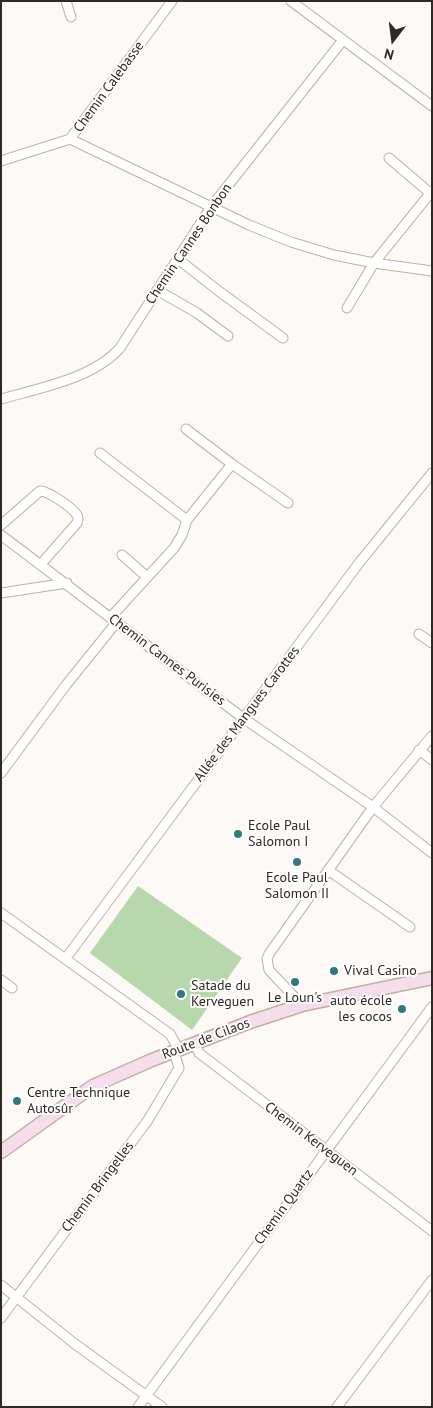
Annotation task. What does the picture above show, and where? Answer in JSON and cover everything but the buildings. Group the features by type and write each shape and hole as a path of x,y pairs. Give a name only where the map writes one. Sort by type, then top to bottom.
{"main road":[{"name":"Route de Cilaos","path":"1,1152 93,1086 176,1051 302,1005 432,978"}],"street":[{"path":"66,1 71,17"},
{"name":"Chemin Calebasse","path":"1,161 70,138 172,1"},
{"path":"291,1 432,106"},
{"name":"Chemin Cannes Bonbon","path":"1,399 63,381 99,366 120,348 211,207 343,40"},
{"path":"70,138 249,225 291,242 334,255 432,272"},
{"path":"347,308 374,263 431,192 389,158"},
{"path":"178,259 283,338"},
{"path":"158,290 197,313 228,336"},
{"path":"186,429 288,503"},
{"path":"100,453 188,520"},
{"path":"1,773 113,621 147,577 174,548 188,520 232,464"},
{"name":"Allée des Mangues Carottes","path":"66,958 242,718 290,657 359,563 431,477"},
{"path":"1,524 40,491 50,493 76,513 78,520 75,526 41,564"},
{"name":"Chemin Cannes Purisies","path":"1,534 242,718 372,807 432,853"},
{"path":"122,555 147,577"},
{"path":"1,593 67,583"},
{"path":"419,634 432,643"},
{"path":"302,1005 269,970 267,959 271,949 372,807 432,736"},
{"path":"419,750 432,760"},
{"path":"328,870 410,927"},
{"path":"1,913 170,1034 176,1051"},
{"path":"1,980 12,988"},
{"name":"Chemin Quartz","path":"138,1407 432,1007"},
{"name":"Chemin Kerveguen","path":"195,1044 199,1053 432,1230"},
{"name":"Chemin Bringelles","path":"1,1318 148,1120 179,1068 176,1051"},
{"path":"337,1407 432,1280"},
{"path":"1,1285 75,1344 162,1407"}],"green space":[{"name":"Satade du Kerveguen","path":"138,886 242,958 192,1030 90,953"}],"place":[{"name":"Ecole Paul Salomon I","path":"238,834"},
{"name":"Ecole Paul Salomon II","path":"297,862"},
{"name":"Vival Casino","path":"334,971"},
{"name":"Le Loun's","path":"295,982"},
{"name":"Satade du Kerveguen","path":"181,994"},
{"name":"auto école les cocos","path":"402,1009"},
{"name":"Centre Technique Autosûr","path":"17,1101"}]}
